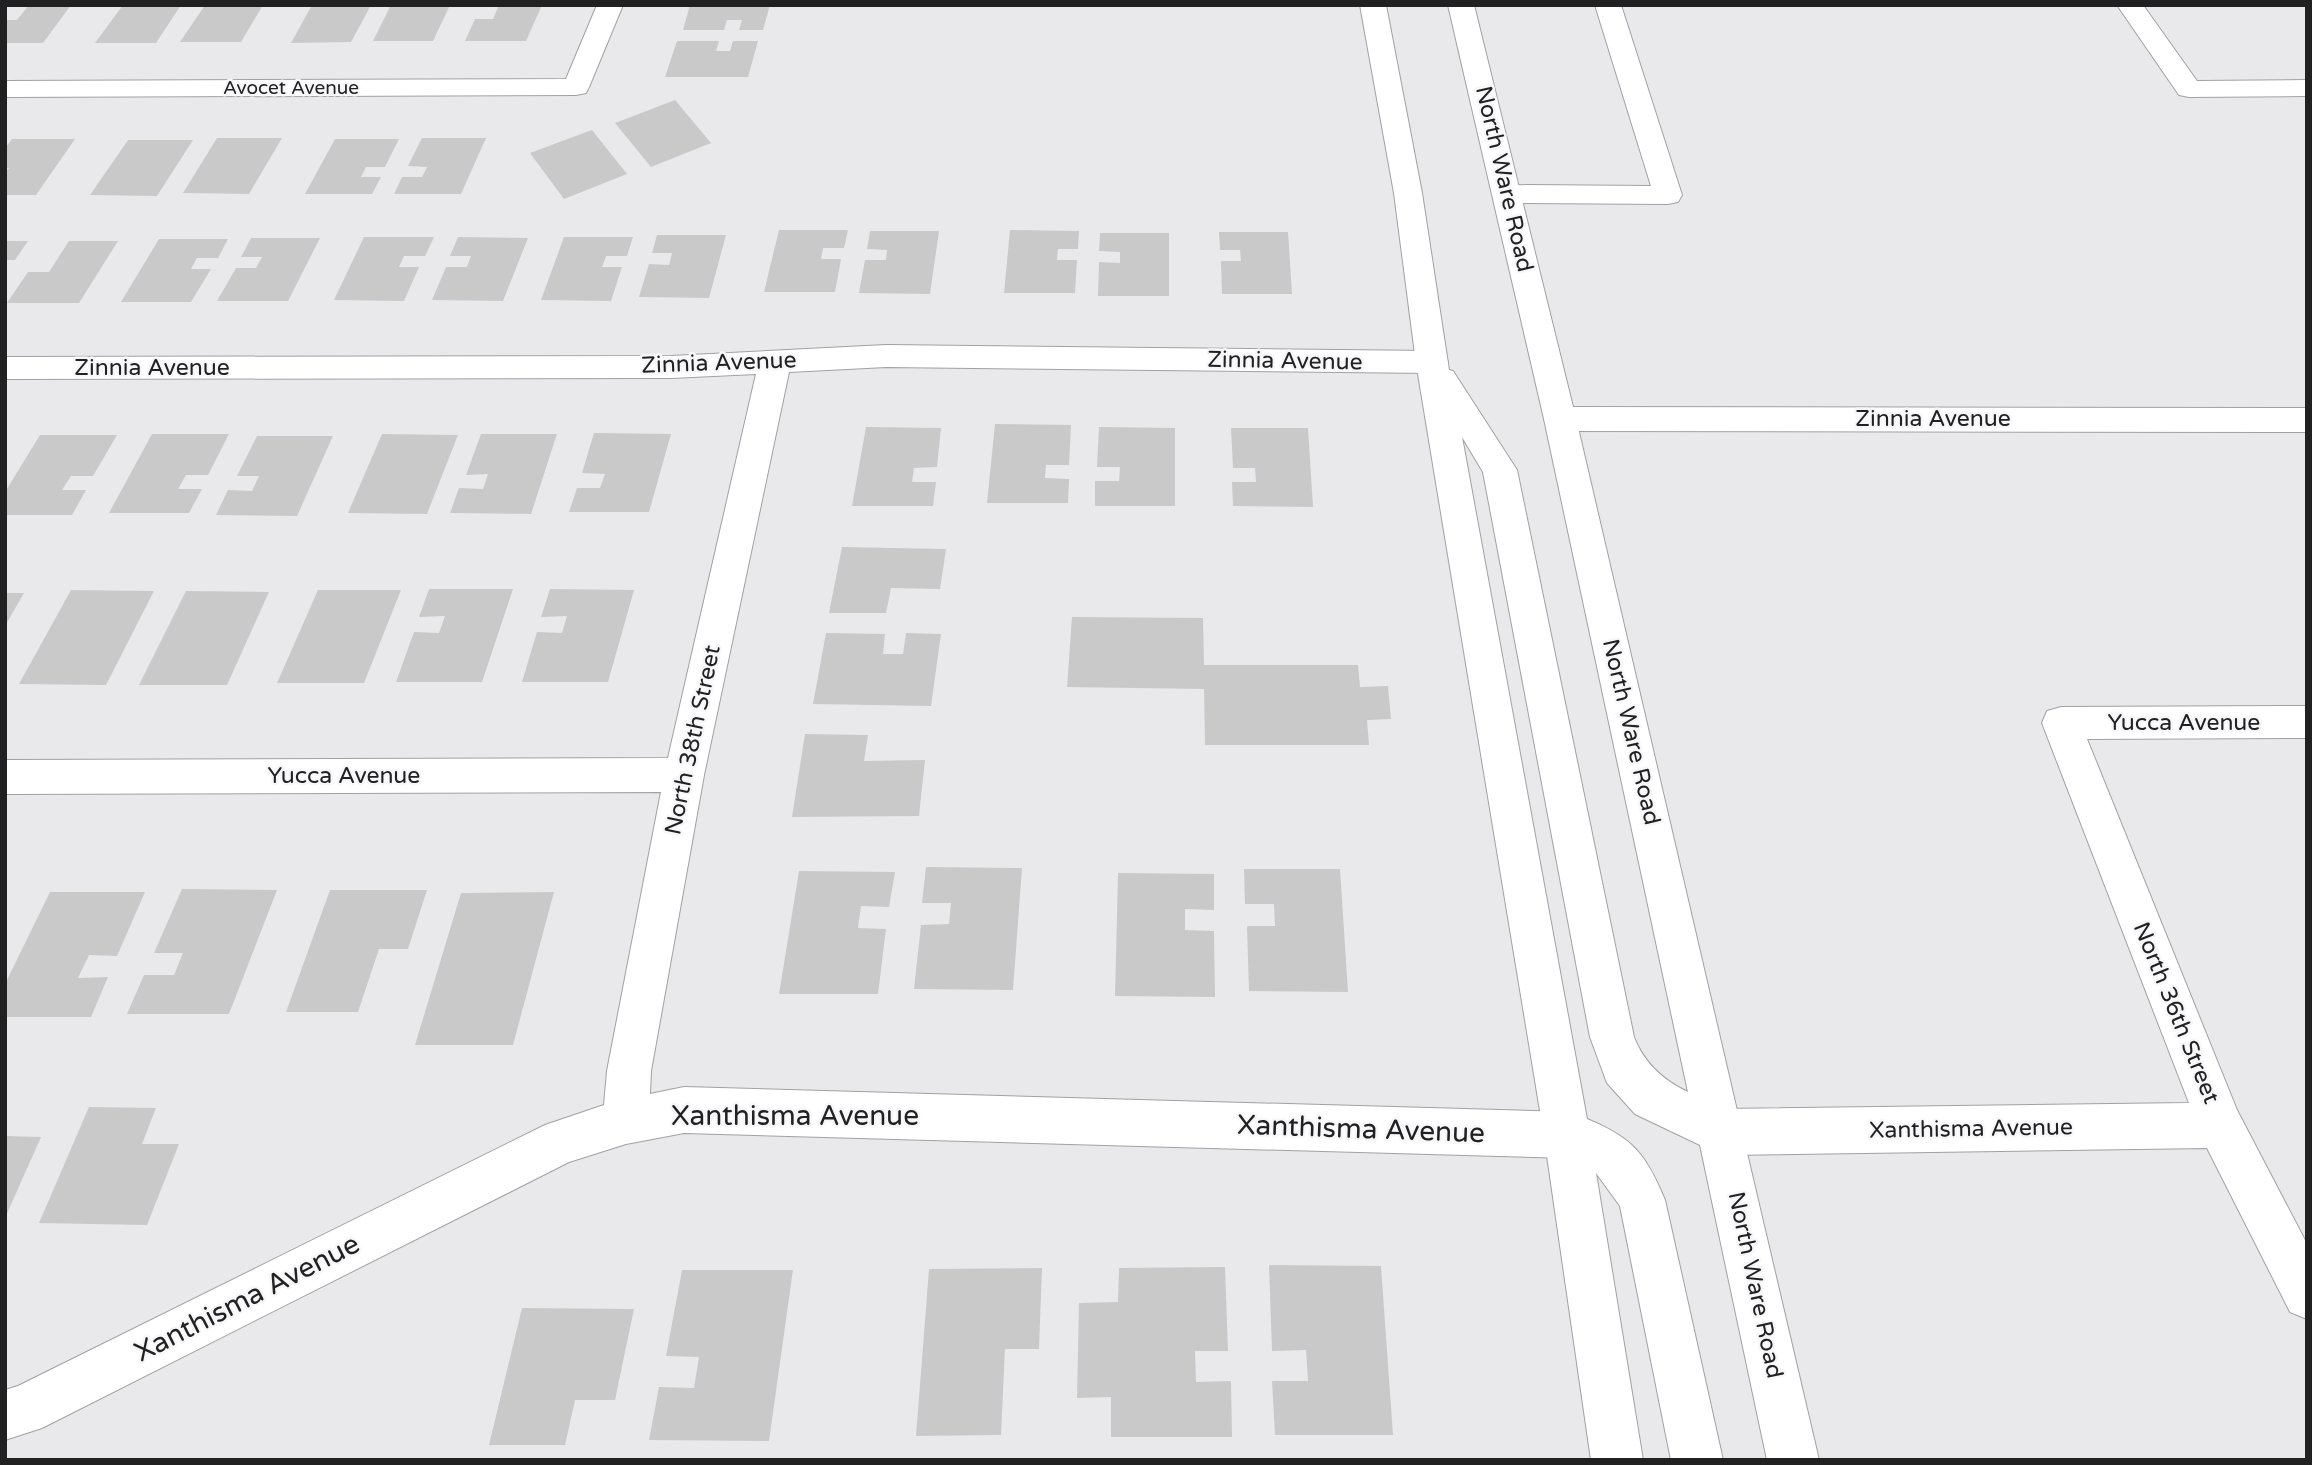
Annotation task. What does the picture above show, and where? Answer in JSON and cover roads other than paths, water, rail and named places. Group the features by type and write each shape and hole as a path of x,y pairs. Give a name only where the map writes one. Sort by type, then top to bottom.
{"street":[{"name":"Avocet Avenue","path":"5,89 576,88 610,5"},
{"path":"1373,5 1408,193 1432,362 1567,1135 1617,1460"},
{"name":"North Ware Road","path":"1461,5 1560,419 1722,1132 1793,1460"},
{"path":"1508,194 1668,195 1608,5"},
{"path":"2130,5 2189,89 2307,88"},
{"name":"Zinnia Avenue","path":"5,368 671,367 900,356 1432,362"},
{"name":"North 38th Street","path":"626,1121 629,1071 684,775 775,362"},
{"path":"1432,362 1500,470 1606,1013 1615,1047 1623,1067 1651,1098 1722,1132"},
{"name":"Zinnia Avenue","path":"1560,419 2307,420"},
{"name":"Yucca Avenue","path":"2061,723 2307,722"},
{"name":"North 36th Street","path":"2061,723 2220,1125 2307,1295"},
{"name":"Yucca Avenue","path":"5,777 684,775"},
{"name":"Xanthisma Avenue","path":"5,1415 37,1403 561,1141 626,1121 684,1110 1567,1135 1602,1146 1625,1169 1642,1200 1697,1460"},
{"name":"Xanthisma Avenue","path":"1722,1132 2220,1125"}]}
